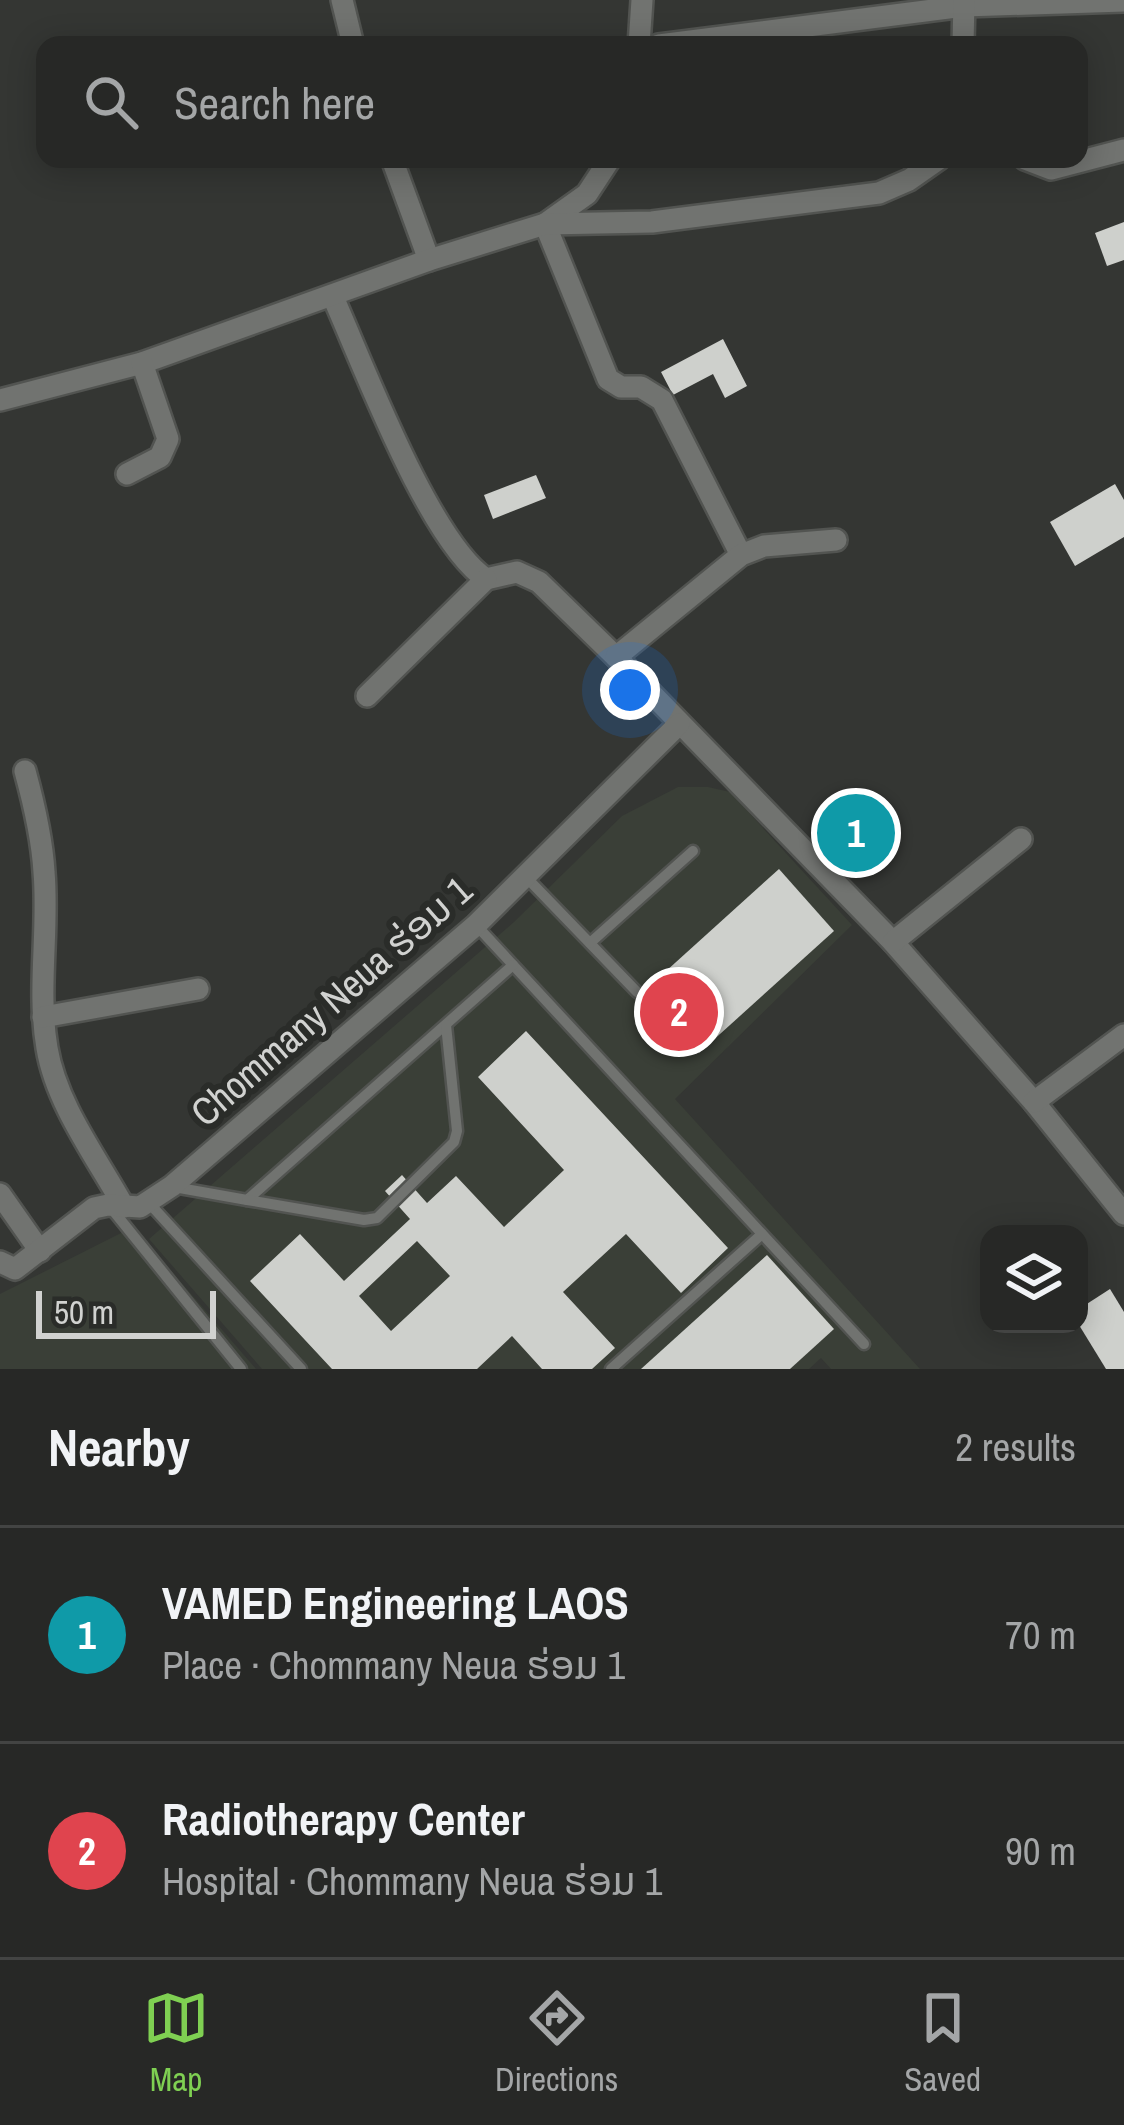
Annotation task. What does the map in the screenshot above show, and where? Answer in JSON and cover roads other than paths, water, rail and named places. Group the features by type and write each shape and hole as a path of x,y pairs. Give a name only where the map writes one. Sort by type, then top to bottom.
{"street":[{"path":"342,0 351,36"},
{"path":"640,36 642,0"},
{"path":"724,36 964,3 1122,1"},
{"path":"963,36 964,3"},
{"path":"1088,159 1124,150"},
{"path":"395,168 429,260"},
{"path":"545,224 587,194 604,168"},
{"path":"2,396 142,363 429,260 545,224 652,222 879,193 926,168"},
{"path":"545,224 608,380 621,387 641,387 669,410 741,555"},
{"path":"333,298 424,499 474,570 486,579"},
{"path":"127,474 160,457 167,439 142,363"},
{"path":"616,658 741,555 764,546 836,540"},
{"path":"367,695 486,579 517,572 539,582 766,808 892,942 1034,1102 1124,1214"},
{"name":"Chommany Neua ຮ່ອມ 1","path":"0,1262 15,1269 94,1208 149,1203 172,1186 476,925 679,724"},
{"path":"25,771 45,874 47,1053 59,1089 116,1206"},
{"path":"892,942 1021,839"},
{"path":"43,1017 198,989"},
{"path":"1034,1102 1124,1035"},
{"path":"0,1194 40,1251"}],"lane":[{"path":"590,943 693,850"},
{"path":"526,877 638,992"},
{"path":"476,925 864,1344"},
{"path":"247,1200 513,965"},
{"path":"172,1186 364,1220 377,1218 454,1142 457,1131 446,1025"},
{"path":"149,1203 301,1369"},
{"path":"116,1206 241,1369"},
{"path":"611,1369 762,1234"}],"place":[{"name":"VAMED Engineering LAOS","path":"856,833"},
{"name":"Radiotherapy Center","path":"679,1012"}]}
